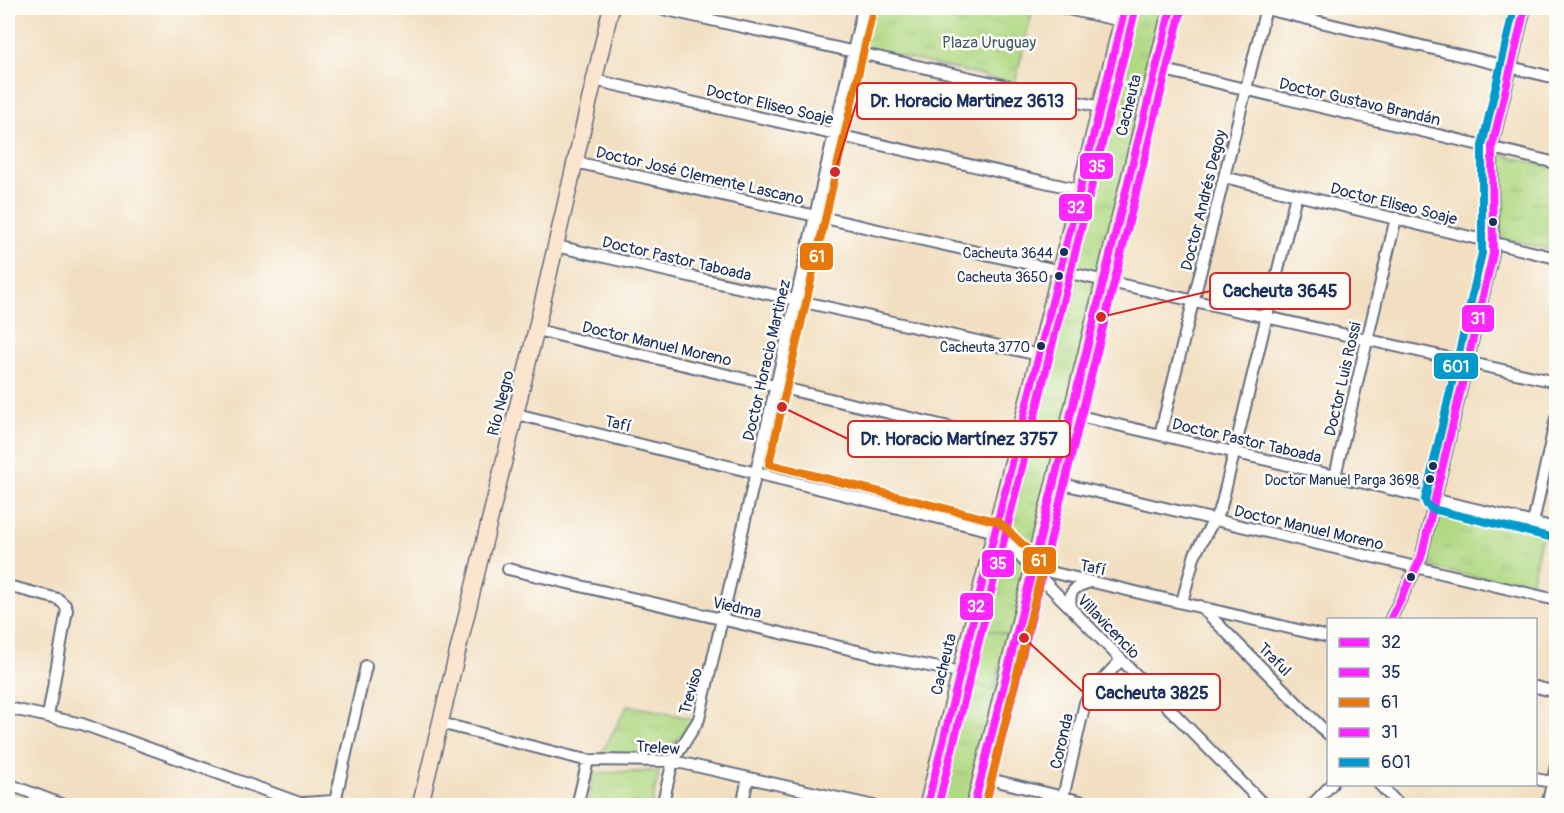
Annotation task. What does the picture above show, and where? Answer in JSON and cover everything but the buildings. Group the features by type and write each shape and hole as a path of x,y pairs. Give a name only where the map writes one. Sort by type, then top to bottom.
{"street":[{"name":"Río Negro","path":"420,806 516,414 611,8"},
{"path":"658,8 1100,106"},
{"name":"Doctor Horacio Martinez","path":"717,650 863,8"},
{"path":"1063,8 1123,14"},
{"name":"Cacheuta","path":"974,806 1171,8"},
{"path":"1266,8 1557,78"},
{"name":"Doctor Andrés Degoy","path":"1160,435 1266,8"},
{"path":"1391,618 1421,558 1494,243 1492,147 1525,8"},
{"name":"Cacheuta","path":"927,806 1123,14"},
{"name":"Doctor Gustavo Brandán","path":"1156,68 1557,163"},
{"name":"Doctor Eliseo Soaje","path":"594,80 1080,190"},
{"name":"Doctor José Clemente Lascano","path":"575,162 1557,382"},
{"name":"Doctor Eliseo Soaje","path":"1224,177 1557,258"},
{"path":"1182,602 1195,555 1221,507 1296,195"},
{"name":"Doctor Luis Rossi","path":"1335,476 1395,218"},
{"name":"Doctor Pastor Taboada","path":"556,246 1039,355"},
{"name":"Doctor Manuel Moreno","path":"536,330 1017,443"},
{"name":"Tafí","path":"516,414 996,532"},
{"name":"Doctor Pastor Taboada","path":"1071,414 1557,528"},
{"path":"1533,523 1557,418"},
{"name":"Doctor Manuel Moreno","path":"1054,482 1557,600"},
{"path":"996,532 1032,568"},
{"name":"Tafí","path":"1032,568 1327,637"},
{"name":"Villavicencio","path":"1032,568 1265,806"},
{"name":"Viedma","path":"508,569 883,657 959,672"},
{"path":"1072,610 1070,594 1074,588 1092,582"},
{"path":"8,586 58,599 63,602 67,610 48,716"},
{"name":"Traful","path":"1200,606 1327,732"},
{"name":"Treviso","path":"662,806 673,761 699,719 717,650"},
{"name":"Coronda","path":"1062,801 1088,697 1121,660"},
{"path":"334,803 366,666"},
{"path":"1537,687 1557,692"},
{"path":"8,708 82,724 306,804 334,803 353,806"},
{"name":"Trelew","path":"440,723 588,760 673,761 748,778 825,801 874,806"},
{"path":"578,806 588,760"},
{"path":"1547,806 1555,783 1557,766"},
{"path":"981,777 1062,801 1100,806"},
{"path":"742,806 748,778"},
{"path":"1537,779 1555,783"},
{"path":"8,784 66,806"},
{"path":"1311,806 1330,786"},
{"path":"1381,786 1400,806"}],"green space":[{"name":"Plaza Uruguay","path":"868,8 1033,8 1015,83 859,47"},
{"path":"1125,8 1171,8 974,805 927,806"},
{"path":"1500,154 1556,168 1556,251 1500,238"},
{"path":"1437,503 1543,529 1530,589 1423,566"},
{"path":"981,628 1008,635 994,689 967,682"},
{"path":"628,705 694,719 666,753 601,754"},
{"path":"659,771 652,805 587,805 594,773"}],"transit line":[{"name":"32","path":"927,806 1125,8"},
{"name":"32","path":"974,806 1171,8"},
{"name":"601","path":"1514,8 1482,146 1482,253 1425,500 1432,509 1554,538"},
{"name":"31","path":"1391,618 1421,558 1493,254 1492,147 1525,8"},
{"name":"61","path":"873,10 769,464 999,522 1041,562 1042,570 985,806"},
{"name":"35","path":"938,806 1135,11"},
{"name":"35","path":"985,806 1181,11"}],"place":[{"name":"Dr. Horacio Martinez 3613","path":"835,172"},
{"name":"Cacheuta 3644","path":"1064,252"},
{"name":"Cacheuta 3650","path":"1059,276"},
{"name":"Cacheuta 3645","path":"1101,317"},
{"name":"Cacheuta 3770","path":"1041,346"},
{"name":"Dr. Horacio Martínez 3757","path":"782,407"},
{"name":"Doctor Manuel Parga 3698","path":"1430,479"},
{"name":"Cacheuta 3825","path":"1024,638"}]}
